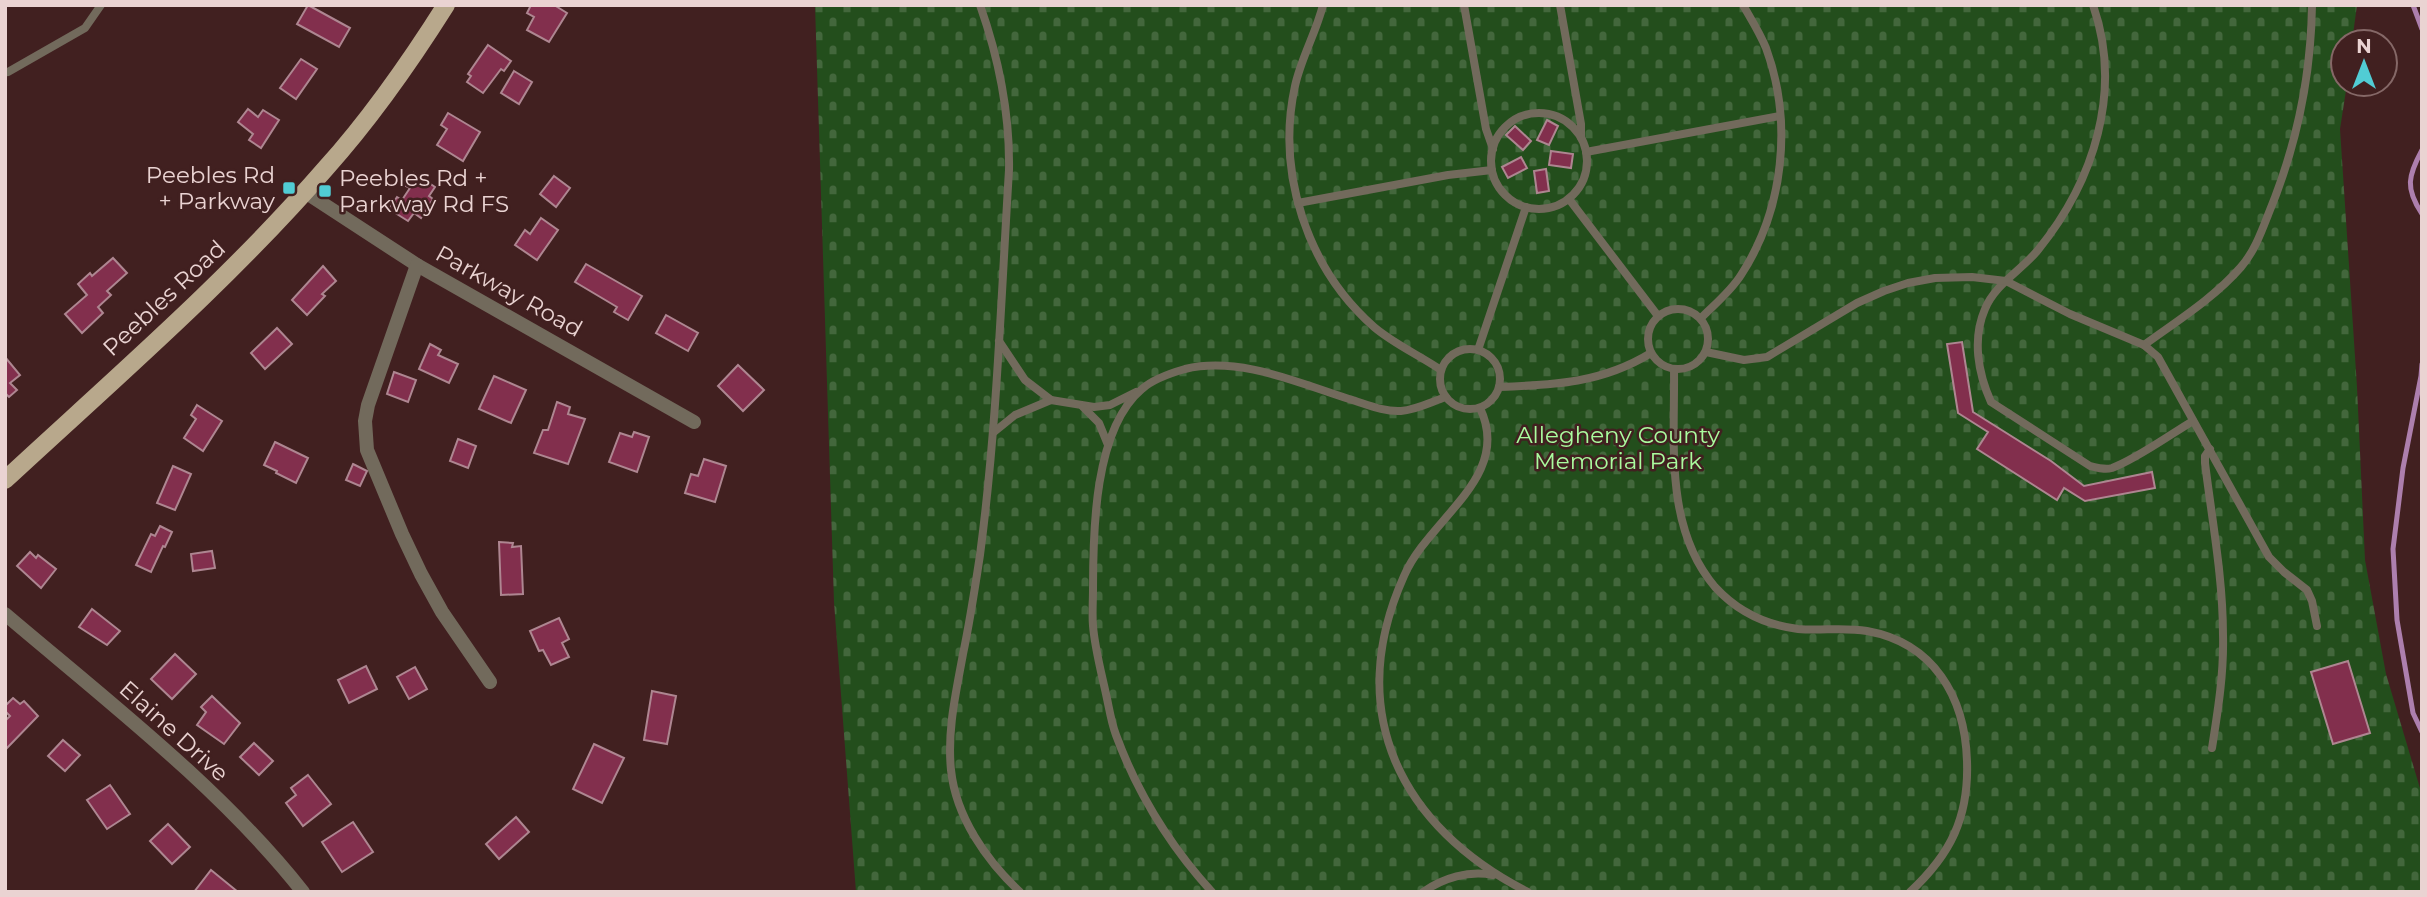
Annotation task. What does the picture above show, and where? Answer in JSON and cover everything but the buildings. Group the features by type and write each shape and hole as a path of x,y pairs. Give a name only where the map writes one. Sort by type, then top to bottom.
{"main road":[{"name":"Peebles Road","path":"5,480 253,248 305,192 363,122 424,40 446,5"}],"street":[{"name":"Parkway Road","path":"305,192 417,265 694,422"},
{"path":"417,265 368,405 365,421 367,450 401,534 421,574 442,612 490,682"},
{"name":"Elaine Drive","path":"5,614 181,765 246,827 303,892"}],"lane":[{"path":"8,72 85,28 101,5"},
{"path":"980,5 1000,74 1009,136 994,432 980,555 951,722 951,772 958,802 971,829 986,855 1020,892"},
{"path":"1323,5 1302,62 1291,110 1291,171 1305,228 1318,256 1357,311 1398,344 1441,370"},
{"path":"1464,5 1486,129 1493,149 1492,170 1497,183 1505,195 1526,207 1551,208 1569,199 1580,187 1586,174 1586,152 1581,137 1560,5"},
{"path":"1701,318 1730,290 1757,247 1770,216 1780,166 1782,144 1775,79 1766,47 1743,5"},
{"path":"2093,5 2104,47 2107,74 2104,109 2096,140 2076,190 2049,237 1985,307 1977,341 1984,387 1991,402 2090,466 2102,469 2126,461 2193,421"},
{"path":"2144,345 2231,278 2253,249 2273,203 2300,118 2312,35 2312,5"},
{"path":"1493,149 1505,128 1519,118 1532,114 1546,114 1558,118 1570,125 1581,137"},
{"path":"1586,152 1780,116"},
{"path":"1298,202 1448,175 1492,170"},
{"path":"1569,199 1658,316"},
{"path":"1478,350 1526,207"},
{"path":"1706,352 1744,360 1767,357 1857,303 1908,283 1935,278 1972,277 2006,281 2070,314 2144,345 2158,357 2269,557 2308,590 2317,626"},
{"path":"1678,308 1690,310 1701,318 1708,330 1709,339 1706,352 1697,363 1687,368 1674,369 1661,363 1651,353 1648,337 1658,316 1678,308"},
{"path":"999,341 1025,380 1051,400 1081,406 1110,405 1164,376 1186,369 1227,366 1267,373 1387,410 1413,410 1446,397"},
{"path":"1478,350 1495,363 1500,375 1499,387 1490,402 1480,408 1462,408 1446,397 1441,387 1441,370 1447,360 1457,352 1478,350"},
{"path":"1499,387 1558,385 1581,380 1629,367 1651,353"},
{"path":"1674,369 1678,503 1689,546 1716,587 1734,605 1754,617 1776,624 1799,629 1867,631 1896,640 1936,668 1957,703 1964,726 1967,752 1966,798 1961,820 1952,841 1938,862 1910,892"},
{"path":"1142,389 1124,412 1108,445 1094,525 1092,623 1096,652 1115,732 1130,771 1174,844 1212,892"},
{"path":"994,432 1015,415 1051,400"},
{"path":"1081,406 1099,423 1108,445"},
{"path":"1480,408 1487,423 1487,453 1483,467 1464,496 1432,531 1404,575 1387,625 1380,657 1381,713 1397,769 1411,794 1448,836 1497,876 1528,892"},
{"path":"2210,449 2205,456 2205,463 2217,556 2223,634 2213,748"},
{"path":"1423,892 1447,879 1465,875 1497,876"}],"green space":[{"name":"Allegheny County Memorial Park","path":"815,5 2357,5 2354,28 2329,28 2329,98 2345,98 2340,129 2365,560 2386,674 2422,795 2422,892 856,892 834,602"}],"waterway":[{"path":"2413,5 2422,29"},
{"path":"2422,150 2410,182 2413,197 2422,214"},
{"path":"2422,364 2403,468 2393,549 2397,620 2413,713 2422,732"}],"place":[{"name":"Peebles Rd + Parkway","path":"289,188"},
{"name":"Peebles Rd + Parkway Rd FS","path":"325,191"}]}
